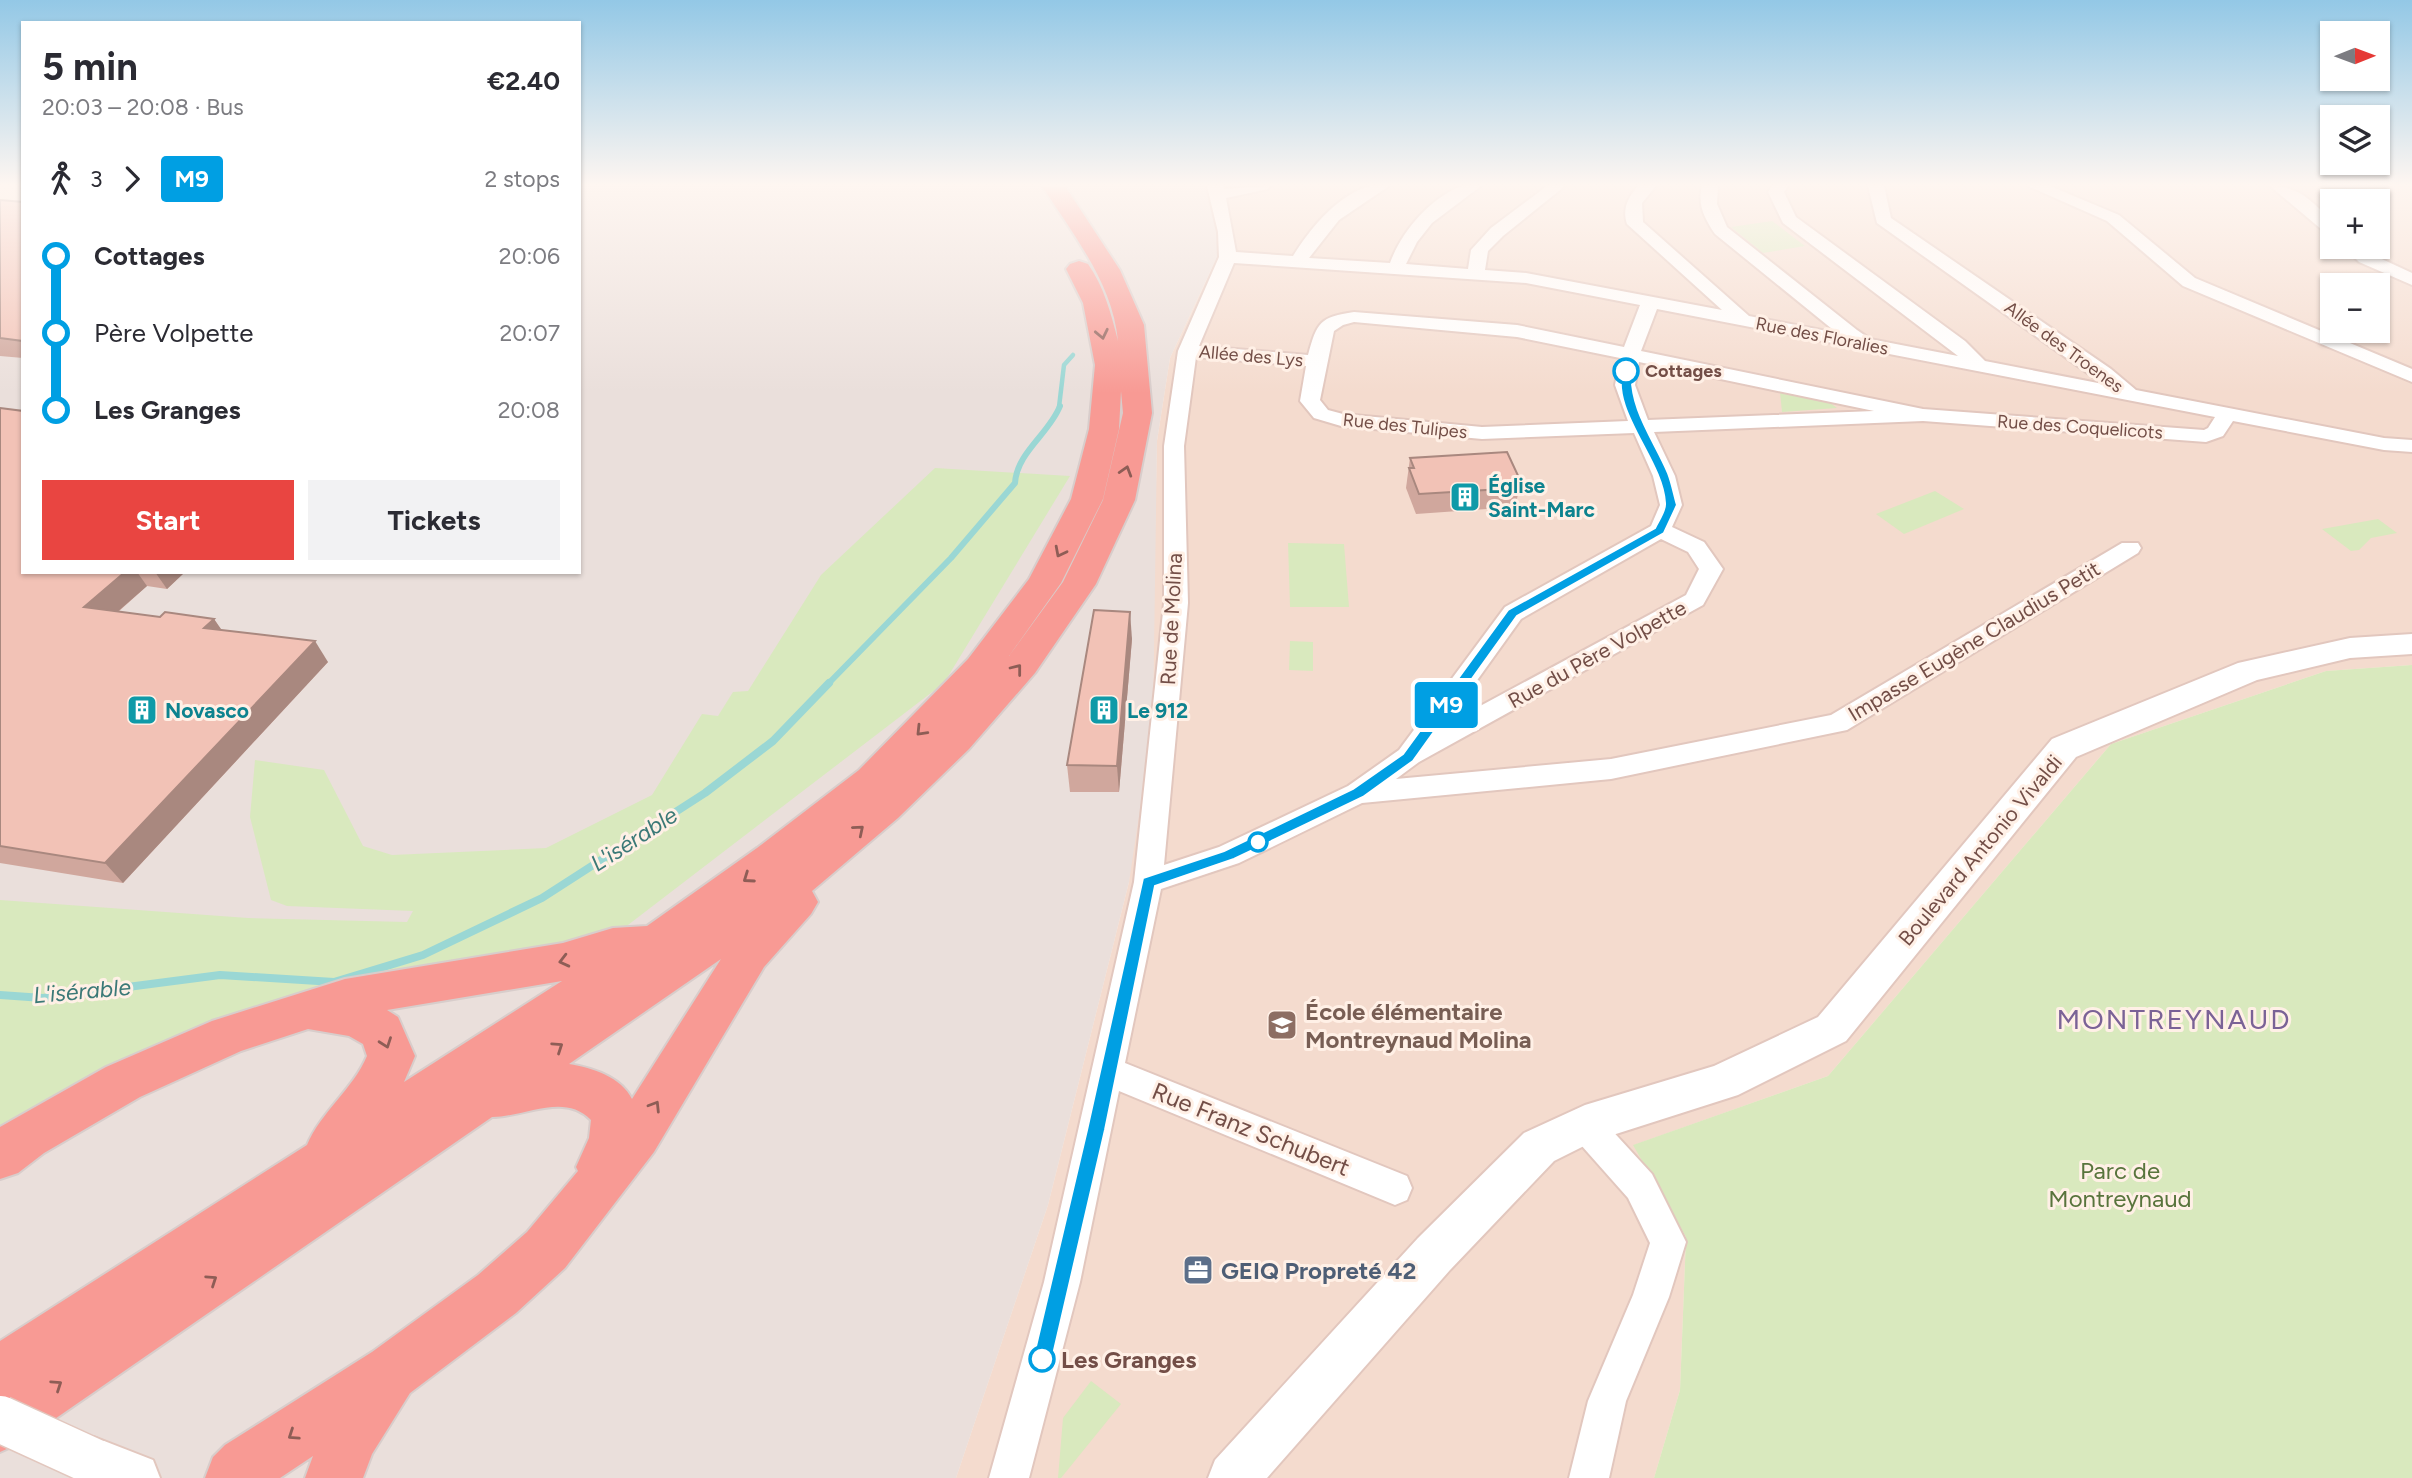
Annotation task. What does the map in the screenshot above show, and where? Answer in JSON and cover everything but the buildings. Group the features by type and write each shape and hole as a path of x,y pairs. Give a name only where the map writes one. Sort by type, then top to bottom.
{"highway":[{"path":"0,1374 654,944 772,860 873,780 981,668 1044,583 1087,499 1104,429 1109,365 1096,303 1071,255"},
{"path":"0,1421 672,971 806,873 902,793 973,721 1042,637 1088,564 1110,519 1130,459 1135,432 1137,393 1133,346 1126,312 1111,276 1097,255"},
{"path":"234,1478 246,1466 392,1373 497,1294 546,1250 637,1136 748,954 800,898 806,873"},
{"path":"0,1156 79,1106 146,1070 229,1035 306,1010 345,998 563,962 612,946 654,944"},
{"path":"306,1010 357,1017 382,1031 391,1056 379,1084 313,1170"},
{"path":"481,1098 566,1085 594,1093 607,1101 616,1118 612,1142 587,1201"},
{"path":"334,1478 349,1437 392,1373"}],"street":[{"path":"1298,262 1303,255"},
{"path":"1396,269 1403,255"},
{"path":"1476,274 1479,255"},
{"path":"1670,255 1744,321"},
{"path":"1752,255 1850,334 1874,346"},
{"path":"1836,255 1958,345 1979,366"},
{"name":"Allée des Troenes","path":"1934,255 2104,373 2116,386 2135,398"},
{"path":"2157,255 2189,282 2412,376"},
{"name":"Rue des Floralies","path":"1228,257 1526,278 2135,398 2384,444 2412,446"},
{"name":"Rue de Molina","path":"1009,1478 1062,1282 1148,882 1176,603 1174,446 1187,351 1228,257"},
{"path":"2367,259 2412,280"},
{"path":"1651,302 1630,356 1625,385 1664,476 1671,505 1660,530"},
{"name":"Rue des Tulipes","path":"1630,356 1517,331 1354,317 1338,320 1325,328 1315,361 1310,401 1321,414 1329,417 1482,433 1640,425"},
{"name":"Allée des Lys","path":"1187,351 1315,361"},
{"name":"Rue des Coquelicots","path":"1630,356 1923,415"},
{"name":"Rue des Coquelicots","path":"1640,425 1923,415 2206,436 2217,432 2226,415"},
{"path":"2384,444 2412,457"},
{"name":"Rue du Père Volpette","path":"1148,882 1229,855 1358,793 1408,758 1695,600 1711,569 1696,547 1660,530 1513,613 1408,758"},
{"name":"Impasse Eugène Claudius Petit","path":"1358,793 1611,769 1838,723 2130,548"},
{"name":"Boulevard Antonio Vivaldi","path":"1233,1478 1434,1254 1539,1147 1585,1125 1723,1082 1832,1028 2064,748 2249,671 2350,648 2412,644"},
{"name":"Rue Franz Schubert","path":"1107,1071 1395,1188"},
{"path":"1585,1125 1640,1186 1668,1242 1651,1297 1607,1401 1589,1478"},
{"path":"0,1421 110,1473"}],"shaded area":[{"path":"0,255 21,255 21,574 581,574 581,255 1217,255 1170,358 1157,441 1153,723 1129,882 1048,1205 956,1478 0,1478"},
{"path":"1217,255 2320,255 2320,259 2390,259 2390,255 2412,255 2412,665 2326,671 2111,744 1828,1076 1634,1145 1686,1237 1680,1390 1654,1478 956,1478 1048,1205 1129,882 1154,579 1157,441 1170,358"}],"green space":[{"path":"1780,392 1829,402 1837,408 1782,412"},
{"path":"935,468 1070,476 944,683 611,938 165,1043 0,1134 0,900 248,918 407,922 413,911 287,906 271,900 250,817 255,760 324,770 363,846 392,855 546,848 652,795 702,714 718,716 733,692 748,691 821,575"},
{"path":"1935,491 1964,509 1904,534 1876,514"},
{"path":"2378,519 2397,533 2371,538 2359,550 2351,551 2322,529"},
{"path":"1288,543 1344,544 1349,607 1290,607"},
{"path":"1290,641 1313,642 1313,671 1289,670"},
{"name":"Parc de Montreynaud","path":"2412,665 2412,1478 1654,1478 1680,1390 1686,1237 1633,1145 1828,1076 2111,744 2326,671"},
{"path":"1091,1381 1121,1404 1061,1478 1058,1478 1063,1418"}],"waterway":[{"name":"L'isérable","path":"1059,407 1064,365 1073,355"},
{"name":"L'isérable","path":"827,685 951,558 1015,483 1021,462 1060,406"},
{"name":"L'isérable","path":"0,995 43,998 220,975 334,982 423,955 542,898 705,793 773,741 829,683"}],"bus line":[{"name":"M9","path":"1042,1359 1096,1130 1148,882 1229,855 1358,793 1408,758 1513,613 1660,530 1671,505 1664,476 1633,410 1625,385 1626,371"}],"place":[{"name":"Cottages","path":"1626,371"},
{"name":"Église Saint-Marc","path":"1465,497"},
{"name":"Novasco","path":"142,710"},
{"name":"Le 912","path":"1104,710"},
{"name":"École élémentaire Montreynaud Molina","path":"1282,1025"},
{"name":"GEIQ Propreté 42","path":"1198,1270"},
{"name":"Les Granges","path":"1042,1359"}],"district":[{"name":"MONTREYNAUD","path":"2174,1019"}]}
